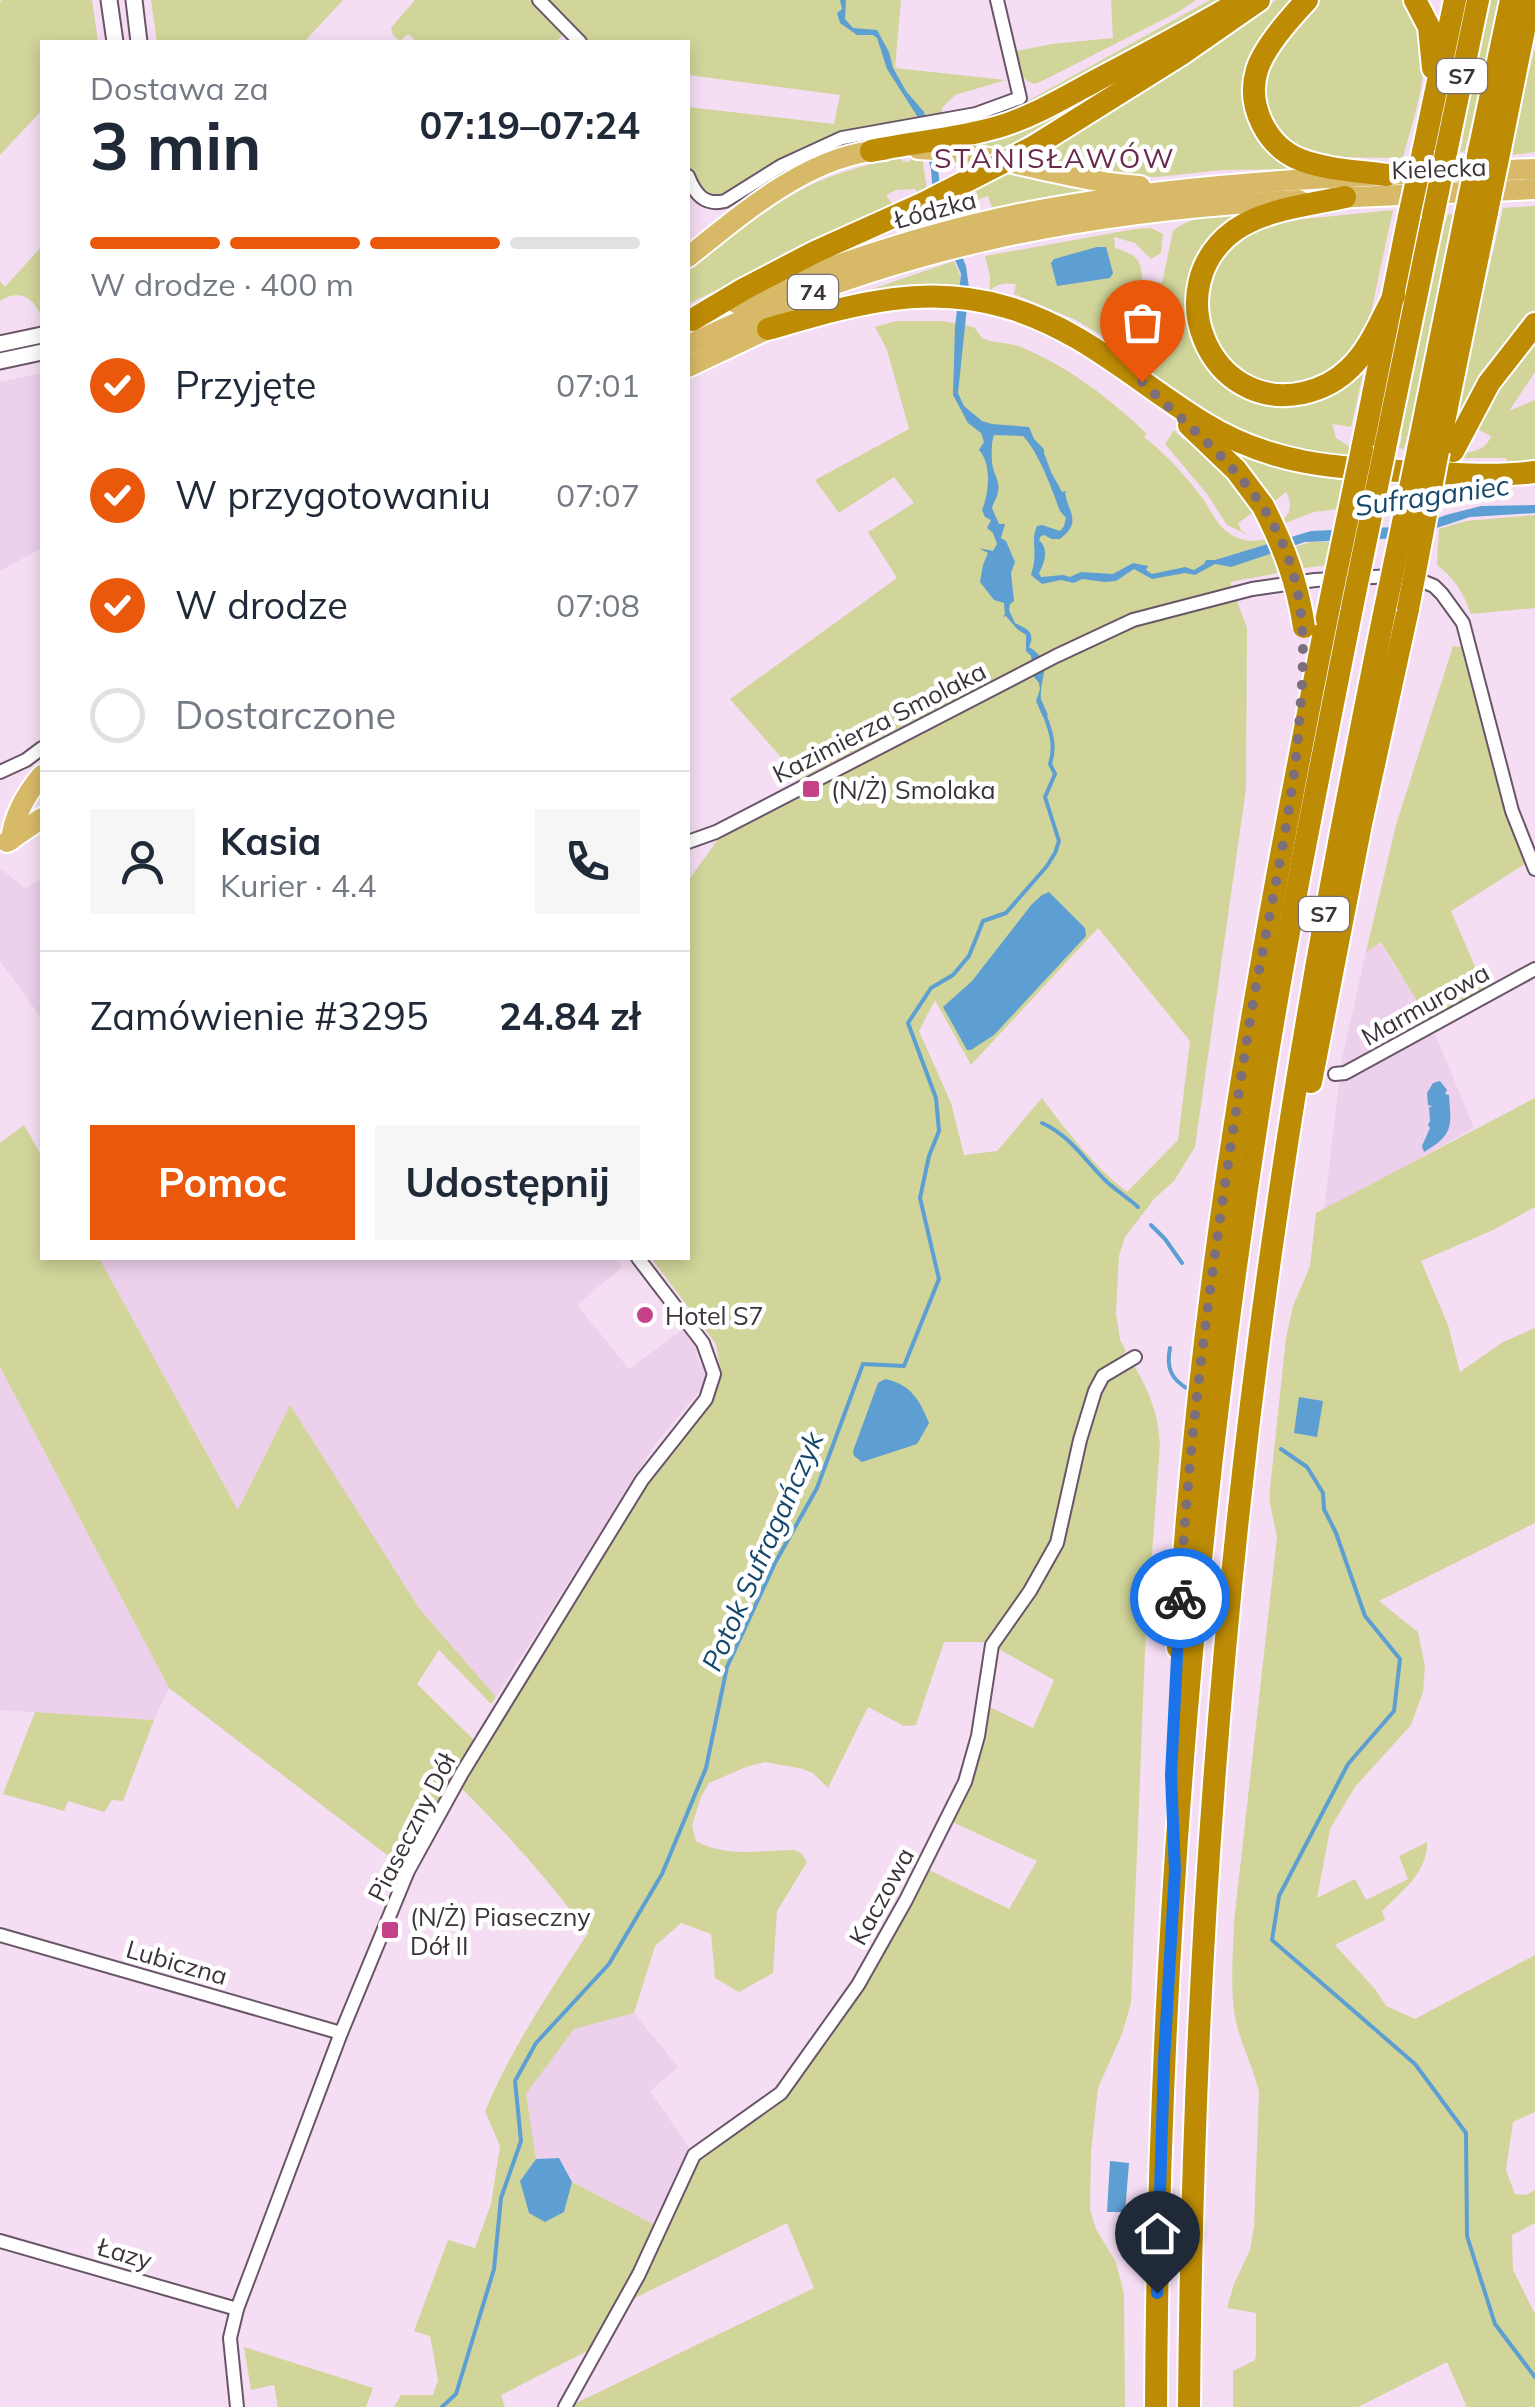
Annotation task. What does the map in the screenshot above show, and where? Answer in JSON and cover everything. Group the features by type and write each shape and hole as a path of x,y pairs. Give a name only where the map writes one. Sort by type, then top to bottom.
{"highway":[{"path":"870,151 910,139 954,136 1000,126 1031,114 1242,0"},
{"path":"690,322 815,252 924,204 1033,146 1180,55 1259,0"},
{"path":"1307,0 1265,52 1257,70 1257,113 1281,148 1299,159 1386,175"},
{"path":"1374,448 1409,216 1435,153 1432,43 1429,27 1415,0"},
{"path":"1433,104 1455,0"},
{"name":"S7","path":"1156,2407 1160,2152 1175,1871 1197,1595 1231,1304 1340,607 1374,448 1433,216 1435,153 1478,0"},
{"name":"S7","path":"1396,609 1436,450 1489,150 1510,0"},
{"path":"1512,88 1530,0"},
{"path":"1489,150 1535,34"},
{"path":"1344,197 1253,220 1218,246 1198,289 1197,316 1206,345 1225,371 1251,388 1282,395 1306,393 1327,385 1354,364 1394,296"},
{"path":"768,329 908,296 991,303 1073,334 1204,424 1253,448 1330,467 1452,474 1535,472"},
{"path":"1189,2407 1194,2134 1214,1780 1232,1571 1275,1221 1308,1097 1332,984 1396,609 1425,525 1436,450 1535,324"},
{"path":"1142,382 1236,470 1263,506 1284,548 1304,628 1297,767"},
{"path":"1175,1871 1171,1775 1183,1548 1202,1357 1248,1031 1297,767 1340,607"}],"main road":[{"path":"954,136 988,157 1105,183 1182,188"},
{"path":"690,255 776,190 836,160 870,151"},
{"name":"Kielecka","path":"1386,175 1535,169"},
{"name":"Łódzka","path":"690,322 864,255 989,229 1048,208 1182,188 1386,175"},
{"name":"Kielecka","path":"1344,197 1535,189"},
{"name":"Łódzka","path":"989,229 1344,197"},
{"name":"Łódzka","path":"690,345 770,308 940,241"},
{"name":"74","path":"690,366 940,241"},
{"path":"6,844 17,812 40,778"},
{"path":"6,844 39,821"}],"street":[{"path":"109,0 115,40"},
{"path":"134,0 139,40"},
{"path":"539,0 578,40"},
{"path":"954,136 976,114 1020,98 997,0"},
{"path":"690,182 701,198 716,203 780,166 842,138 910,139"},
{"path":"0,344 40,335"},
{"path":"0,360 40,352"},
{"name":"Kazimierza Smolaka","path":"690,841 716,832 1014,677 1133,620 1252,589 1315,580 1409,576 1434,586 1463,622 1512,811 1535,869"},
{"path":"0,772 40,750"},
{"name":"Marmurowa","path":"1335,1074 1345,1073 1535,969"},
{"name":"Piaseczny Dół","path":"237,2407 230,2338 237,2309 341,2032 408,1871 462,1773 642,1480 706,1399 714,1374 704,1343 640,1260"},
{"name":"Kaczowa","path":"565,2407 639,2274 694,2155 782,2094 858,1985 912,1888 966,1782 978,1736 992,1645 1030,1591 1057,1543 1095,1391 1103,1376 1135,1358"},
{"name":"Lubiczna","path":"0,1935 341,2032"},
{"name":"Łazy","path":"0,2241 237,2309"}],"shaded area":[{"path":"40,373 40,549 0,571 0,382"},
{"path":"0,868 26,889 40,878 40,1016 0,961"},
{"path":"1380,942 1428,1019 1340,1068 1366,952"},
{"path":"1434,1031 1474,1128 1324,1211 1339,1083"},
{"path":"100,1260 616,1260 622,1267 577,1305 629,1369 685,1328 694,1339 698,1360 705,1371 707,1380 700,1391 656,1443 496,1697 419,1608 290,1406 239,1511"},
{"path":"0,1367 169,1688 154,1720 0,1710"},
{"path":"634,2013 678,2067 650,2091 692,2152 655,2225 572,2182 559,2158 536,2159 526,2094 574,2029"}],"green space":[{"path":"92,0 98,40 40,40 40,112 0,155 0,2"},
{"path":"151,0 343,0 306,40 157,40"},
{"path":"415,0 901,0 895,68 1006,80 955,95 942,108 942,115 844,132 729,196 715,199 697,190 690,174 690,107 834,124 840,95 690,75 690,40 579,40 565,33 557,40 415,40 408,34 399,40 391,28"},
{"path":"1111,0 1196,0 1044,80 1035,84 1025,79 1017,51 1113,38"},
{"path":"1210,0 1231,0 1004,119 967,123 1024,103"},
{"path":"1276,0 1295,0 1250,66 1244,101 1259,138 1288,169 1222,170 1157,177 1096,174 1032,160 1157,84"},
{"path":"1319,0 1403,0 1415,16 1422,35 1423,76 1403,158 1325,157 1303,151 1276,130 1264,103 1264,83 1278,48"},
{"path":"1484,0 1504,0 1475,139 1467,140 1465,151 1460,152 1463,140 1457,136"},
{"path":"1222,20 1001,153 965,145"},
{"path":"1535,49 1535,152 1512,155 1523,90"},
{"path":"922,156 927,190 919,194 915,189 896,190 886,195 893,205 690,303 690,269 783,200 847,171 899,158 908,162"},
{"path":"1011,169 1115,191 993,211 988,196 980,199 967,217 959,197"},
{"path":"1535,206 1535,312 1453,427 1503,208"},
{"path":"1393,210 1368,326 1353,352 1337,369 1310,383 1287,387 1257,382 1221,355 1207,314 1212,273 1224,253 1244,234 1274,222"},
{"path":"1244,212 1188,289 1189,325 1195,340 1214,364 1253,398 1363,374 1351,427 1332,424 1336,438 1350,447 1348,459 1259,442 1211,418 1101,335 1014,294 1016,284 1002,284 990,291 985,256 1151,228 1163,234 1161,253 1151,259 1135,243 1114,237 1115,248 1135,258 1142,279 1162,283 1173,231 1198,219"},
{"path":"1448,214 1453,214 1450,225 1457,230 1414,435 1407,436 1404,449 1399,448 1402,437 1396,430 1438,227 1444,226"},
{"path":"40,248 40,315 21,296 0,301 0,281 5,287"},
{"path":"954,261 960,288 846,298"},
{"path":"896,321 942,321 974,327 982,338 1021,347 1055,364 1103,396 1146,433 1144,437 1183,474 1226,531 1247,540 1270,537 1273,543 1218,559 1276,551 1284,572 1230,582 1247,628 1246,789 1195,1147 1174,1181 1154,1199 1125,1237 1119,1256 1116,1313 1120,1340 1126,1351 1115,1363 1075,1438 1051,1539 1026,1589 990,1642 944,1642 916,1725 904,1726 868,1707 828,1788 813,1773 765,1762 709,1783 701,1797 692,1826 696,1841 720,1850 794,1850 807,1862 777,1911 773,1973 739,1992 715,1978 711,1934 681,1923 655,1946 634,2013 574,2029 526,2094 536,2159 520,2181 563,2212 572,2182 655,2225 635,2273 593,2348 501,2395 505,2407 394,2407 401,2395 433,2395 438,2380 430,2336 414,2331 448,2240 475,2248 491,2204 500,2146 485,2111 519,2042 588,1933 527,1858 461,1788 646,1483 709,1404 721,1373 716,1344 653,1260 690,1260 690,878 719,838 1073,651 1070,641 800,779 730,699 897,578 868,532 914,503 894,477 839,513 815,480 909,429 887,350 875,327","holes":["1098,928 1190,1041 1178,1140 1127,1192 1082,1148 1042,1098 997,1151 964,1155 951,1103 919,1031 935,1000 971,1065"]},
{"path":"1535,338 1535,372 1509,411 1535,400 1535,461 1507,463 1506,458 1463,458 1489,440 1491,436 1475,428 1503,378"},
{"path":"1174,430 1184,440 1187,434 1225,466 1255,511 1238,523 1248,535 1227,525 1165,444"},
{"path":"1209,436 1278,466 1344,480 1338,509 1314,512 1280,525 1289,510 1286,492 1270,505"},
{"path":"1535,515 1535,608 1471,614 1458,586 1437,565 1439,529 1466,521"},
{"path":"1331,542 1327,565 1298,569 1291,548"},
{"path":"1453,646 1461,647 1506,813 1525,864 1451,911 1485,990 1428,1019 1381,942 1366,952 1396,825"},
{"path":"1535,1098 1535,1207 1421,1261 1448,1325 1460,1372 1503,1342 1535,1328 1535,1523 1379,1601 1418,1632 1425,1666 1423,1692 1411,1725 1355,1787 1330,1829 1317,1898 1355,1879 1366,1900 1408,1879 1399,1856 1427,1842 1418,1872 1382,1911 1385,1920 1335,1945 1386,2006 1415,2019 1535,1955 1535,2112 1513,2122 1506,2170 1515,2194 1526,2195 1535,2190 1535,2223 1512,2235 1513,2270 1535,2314 1535,2407 1465,2407 1447,2362 1358,2407 1233,2407 1233,2371 1255,2360 1256,2355 1256,2313 1227,2308 1250,2250 1254,2226 1259,2092 1235,2017 1234,1922 1277,1537 1270,1488 1293,1306 1310,1266 1316,1213"},
{"path":"24,1125 40,1153 40,1260 100,1260 238,1510 290,1405 419,1608 496,1697 491,1704 439,1650 417,1684 474,1740 404,1868 169,1688 0,1367 0,1143"},
{"path":"1135,1367 1149,1395 1160,1444 1145,1651 1131,2003 1098,2088 1090,2210 1096,2229 1116,2262 1124,2294 1125,2407 568,2407 814,2288 787,2223 625,2303 697,2157 783,2097 925,1868 1009,1909 1037,1861 950,1821 986,1705 1033,1728 1054,1680 995,1647 1061,1545 1084,1441 1100,1392 1108,1379"},
{"path":"35,1712 154,1720 123,1801 112,1800 104,1812 68,1801 64,1811 3,1794"},
{"path":"244,2347 373,2388 366,2407 278,2407 274,2385 251,2390"}],"water":[{"path":"840,0 846,0 845,19 853,28 877,30 906,91 924,112 937,158 942,208 966,266 969,288 958,393 964,406 982,421 1029,427 1044,449 1062,492 1067,491 1071,528 1060,539 1041,536 1045,556 1041,577 1070,577 1081,572 1113,574 1133,563 1148,566 1146,570 1152,574 1185,567 1194,570 1206,560 1311,531 1416,526 1481,506 1535,505 1535,513 1470,517 1406,538 1305,542 1231,567 1215,564 1195,575 1152,579 1134,569 1116,581 1082,579 1042,584 1031,575 1035,531 1042,525 1060,531 1066,518 1023,436 994,435 992,460 998,488 992,508 999,524 1005,524 1001,538 1015,562 1011,573 1014,601 1009,610 1015,623 1029,632 1029,647 1044,665 1041,699 1048,715 1043,717 1036,701 1040,689 1026,651 1026,635 1003,617 1004,603 994,600 980,582 988,553 979,548 993,551 997,544 987,528 991,520 982,510 988,479 979,450 984,442 953,395 961,274 934,210 931,169 917,116 887,69 877,38 857,35 840,23"},
{"path":"1106,247 1113,273 1110,278 1057,286 1051,263 1054,259"},
{"path":"1049,892 1085,928 1086,936 994,1035 967,1050 943,1007 972,981 1032,904"},
{"path":"1440,1081 1449,1095 1449,1128 1441,1140 1424,1152 1422,1146 1430,1128 1429,1107 1433,1107 1428,1105 1427,1093 1433,1083"},
{"path":"885,1379 902,1385 913,1395 929,1423 917,1444 862,1462 853,1451 878,1383"},
{"path":"1299,1397 1323,1401 1317,1437 1294,1433"},
{"path":"559,2158 572,2182 564,2212 545,2222 529,2213 520,2181 536,2159"},
{"path":"1110,2161 1129,2163 1125,2212 1107,2212"}],"waterway":[{"name":"Potok Sufragańczyk","path":"442,2407 456,2394 494,2269 501,2198 521,2141 515,2081 536,2043 609,1964 662,1874 706,1768 727,1667 775,1563 817,1488 863,1364 904,1366 939,1279 920,1198 939,1131 936,1098 908,1023 931,988 953,975 969,956 983,921 1006,913 1055,853 1059,841 1045,797 1055,774 1050,764 1052,738 1044,713"},
{"path":"1042,1123 1070,1142 1107,1182 1138,1207"},
{"path":"1151,1225 1182,1263"},
{"path":"1170,1348 1171,1372 1188,1389"},
{"path":"1281,1449 1307,1467 1323,1493 1324,1509 1365,1616 1400,1659 1394,1711 1348,1764 1279,1896 1272,1940 1415,2064 1466,2133 1467,2236 1495,2324 1535,2377"}],"way so far":[{"path":"1142,382 1236,470 1263,506 1291,567 1304,630 1297,767 1248,1031 1206,1316 1180,1598"}],"place":[{"name":"(N/Ż) Smolaka","path":"811,789"},
{"name":"Hotel S7","path":"645,1315"},
{"name":"(N/Ż) Piaseczny Dół II","path":"390,1930"}],"district":[{"name":"STANISŁAWÓW","path":"1055,157"}],"route":[{"path":"1157,2293 1160,2152 1175,1871 1171,1775 1180,1598"}],"water label":[{"name":"Sufraganiec","path":"1432,495"}]}
